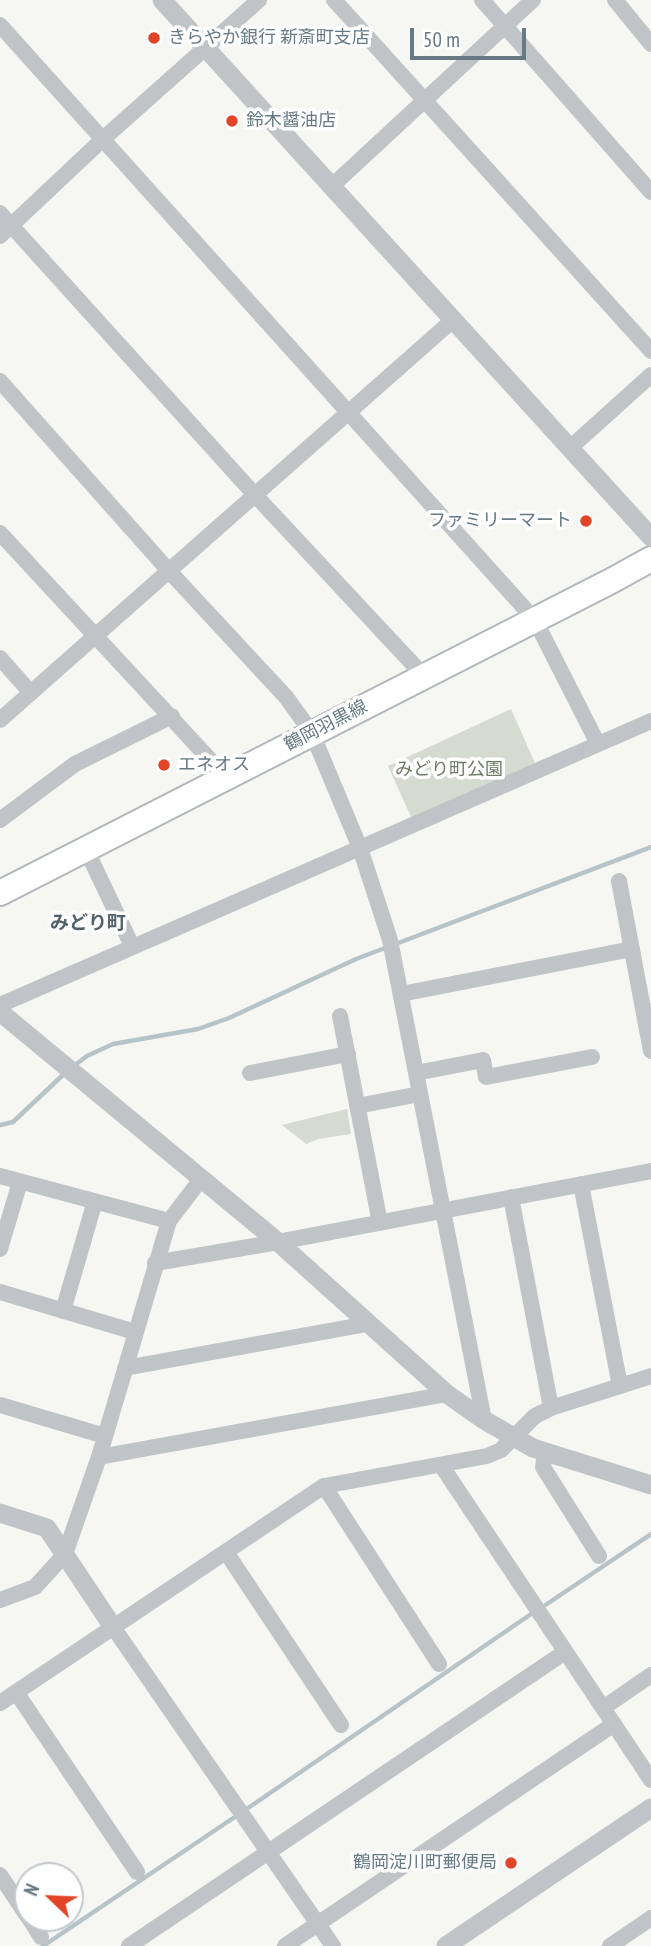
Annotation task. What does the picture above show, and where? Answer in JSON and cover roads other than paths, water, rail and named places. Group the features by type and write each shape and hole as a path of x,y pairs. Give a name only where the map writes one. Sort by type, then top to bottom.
{"main road":[{"name":"鶴岡羽黒線","path":"0,893 651,559"}],"street":[{"path":"162,0 651,537"},
{"path":"259,0 4,225 424,677"},
{"path":"334,0 651,351"},
{"path":"482,0 651,192"},
{"path":"333,185 533,0"},
{"path":"615,0 651,44"},
{"path":"0,25 535,620 598,744"},
{"path":"0,720 453,320"},
{"path":"570,448 651,375"},
{"path":"0,381 169,571 286,696 312,733 360,848 391,948 484,1420"},
{"path":"0,533 226,777"},
{"path":"0,658 31,693"},
{"path":"0,820 75,764 172,716"},
{"path":"0,1005 651,721"},
{"path":"86,849 132,946"},
{"path":"619,881 651,1051"},
{"path":"401,994 632,949"},
{"path":"0,1012 278,1242 447,1394 513,1438 545,1453 651,1485"},
{"path":"340,1016 380,1223"},
{"path":"250,1073 348,1054"},
{"path":"416,1073 483,1060 486,1077 592,1057"},
{"path":"357,1106 420,1094"},
{"path":"156,1263 651,1171"},
{"path":"0,1176 169,1221"},
{"path":"0,1600 35,1587 65,1554 99,1457 169,1221 202,1178"},
{"path":"0,1249 20,1182"},
{"path":"582,1184 620,1387"},
{"path":"511,1197 551,1408"},
{"path":"63,1311 95,1201"},
{"path":"0,1292 135,1332"},
{"path":"125,1368 367,1324"},
{"path":"0,1703 324,1486 487,1456 501,1450 535,1416 551,1408 651,1377"},
{"path":"99,1457 447,1394"},
{"path":"0,1405 105,1436"},
{"path":"545,1453 543,1467 599,1556"},
{"path":"440,1465 651,1780"},
{"path":"324,1486 439,1664"},
{"path":"0,1513 47,1528 333,1946"},
{"path":"226,1552 341,1725"},
{"path":"129,1946 565,1652"},
{"path":"603,1708 651,1675"},
{"path":"16,1692 137,1872"},
{"path":"285,1946 614,1724"},
{"path":"446,1946 651,1808"},
{"path":"0,1875 14,1896"},
{"path":"610,1946 651,1919"},
{"path":"38,1932 41,1937"}],"waterway":[{"path":"75,1065 113,1044 198,1029 229,1018 356,959 651,847"},
{"path":"0,1125 13,1122 65,1073"},
{"path":"541,1608 651,1534"},
{"path":"43,1946 534,1612"}],"place":[{"name":"きらやか銀行 新斎町支店","path":"154,38"},
{"name":"鈴木醤油店","path":"232,121"},
{"name":"ファミリーマート","path":"586,521"},
{"name":"エネオス","path":"164,765"},
{"name":"鶴岡淀川町郵便局","path":"511,1863"}],"district":[{"name":"みどり町","path":"88,924"}],"park label":[{"name":"みどり町公園","path":"449,770"}]}
